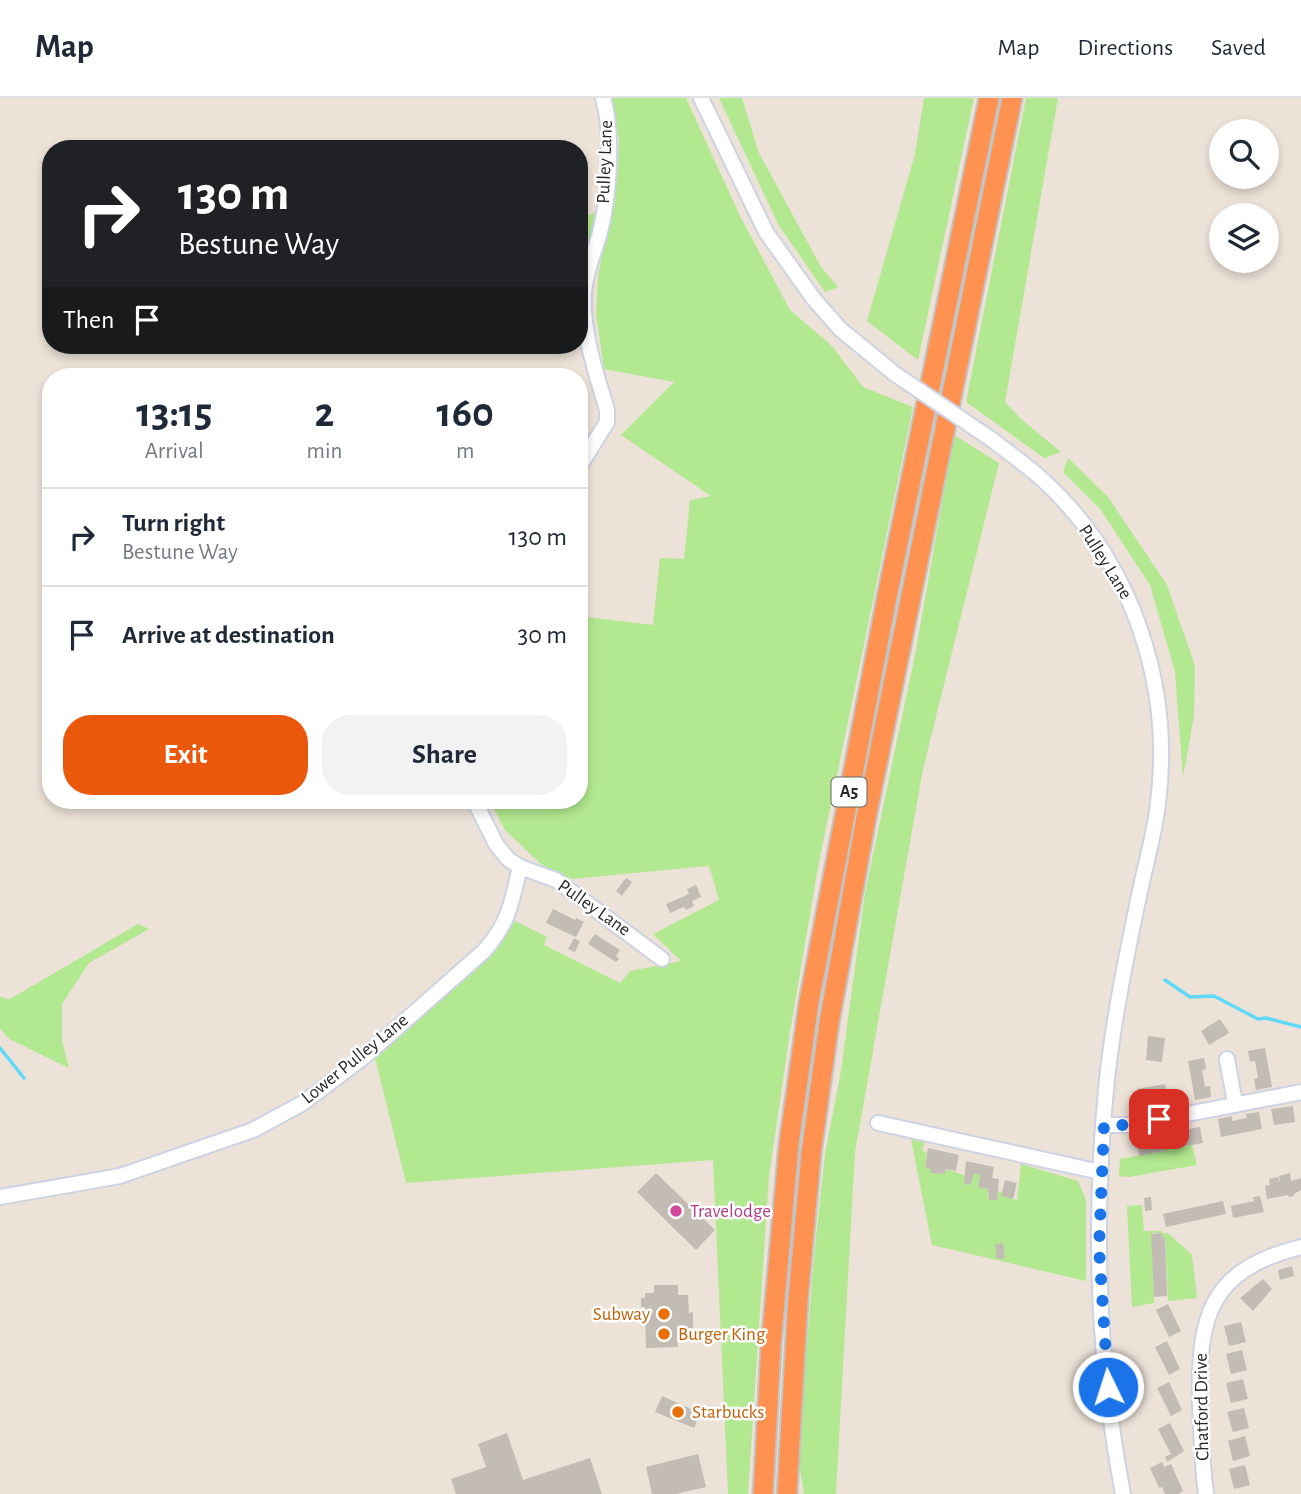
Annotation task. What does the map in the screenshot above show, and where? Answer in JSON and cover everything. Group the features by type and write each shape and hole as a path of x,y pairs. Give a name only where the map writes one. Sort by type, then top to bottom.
{"highway":[{"name":"A5","path":"763,1494 771,1346 789,1144 808,1003 887,597 989,98"},
{"name":"A5","path":"788,1494 798,1299 811,1154 829,1023 866,818 1012,98"}],"street":[{"name":"Pulley Lane","path":"588,277 603,219 608,165 608,114 603,98"},
{"name":"Pulley Lane","path":"701,98 766,232 813,298 840,329 895,374 991,439 1045,482 1072,511 1100,548 1125,589 1150,654 1161,735 1158,803 1121,977 1107,1079 1100,1172 1099,1248 1102,1309 1110,1413 1123,1494"},
{"name":"Pulley Lane","path":"588,337 607,410 607,422 588,453"},
{"name":"Pulley Lane","path":"478,809 496,844 508,859 520,867 556,880 662,959"},
{"name":"Lower Pulley Lane","path":"0,1197 120,1176 253,1130 303,1103 364,1057 484,951 499,934 510,913 520,867"},
{"path":"1227,1059 1235,1103"},
{"path":"1104,1125 1131,1125 1301,1092"},
{"path":"878,1123 1100,1172"},
{"name":"Chatford Drive","path":"1206,1494 1202,1441 1201,1343 1207,1317 1227,1284 1261,1259 1301,1247"}],"green space":[{"path":"609,98 686,98 740,216 790,310 831,345 863,387 913,407 818,867 790,1032 769,1176 748,1494 728,1494 713,1160 406,1183 375,1058 480,960 515,921 547,937 544,945 620,983 630,971 681,961 653,934 719,900 709,866 571,879 542,865 505,830 494,809 588,809 588,617 653,625 660,558 684,559 690,500 711,496 621,435 674,382 604,369 596,314 598,277 618,171 619,139"},
{"path":"719,98 742,98 759,153 821,267 838,287 825,292 778,224"},
{"path":"924,98 974,98 918,360 867,321 915,154"},
{"path":"1026,98 1058,98 1005,402 1061,452 1044,458 966,402"},
{"path":"595,212 588,251 588,216"},
{"path":"954,435 999,463 923,769 855,1152 836,1494 804,1494 798,1457 825,1154 841,1071 865,893 915,655"},
{"path":"1068,458 1108,497 1167,585 1195,666 1194,716 1183,777 1175,672 1150,585 1101,510 1063,472"},
{"path":"138,924 149,929 89,963 62,1004 62,1041 69,1068 9,1039 0,1028 0,997 10,999"},
{"path":"911,1139 924,1142 922,1151 927,1152 925,1168 931,1169 931,1173 945,1174 946,1169 966,1176 964,1184 971,1185 974,1173 980,1175 978,1187 988,1189 989,1200 997,1200 996,1191 1002,1192 1002,1196 1017,1200 1021,1164 1078,1181 1086,1200 1086,1281 932,1245"},
{"path":"1179,1144 1180,1147 1192,1145 1197,1165 1129,1177 1119,1176 1120,1159 1167,1150 1167,1146"},
{"path":"1142,1205 1144,1231 1168,1233 1192,1255 1197,1298 1168,1301 1165,1237 1162,1237 1161,1233 1152,1233 1154,1303 1132,1307 1127,1206"}],"building":[{"path":"626,878 632,882 622,896 616,891"},
{"path":"696,885 701,897 692,901 694,906 670,913 666,904 689,894 687,889"},
{"path":"553,909 584,922 576,937 546,923"},
{"path":"595,934 620,950 616,962 588,944"},
{"path":"574,938 580,941 575,952 568,949"},
{"path":"1220,1019 1229,1033 1209,1045 1201,1031"},
{"path":"1148,1036 1165,1038 1162,1062 1146,1060"},
{"path":"1265,1048 1272,1087 1256,1090 1254,1079 1258,1078 1255,1061 1250,1062 1248,1051"},
{"path":"1204,1058 1206,1069 1202,1070 1205,1087 1210,1086 1211,1097 1195,1100 1188,1061"},
{"path":"1165,1084 1169,1100 1139,1101 1137,1089"},
{"path":"1293,1106 1295,1122 1274,1125 1271,1109"},
{"path":"1259,1112 1262,1129 1221,1137 1218,1119 1232,1116 1232,1121 1247,1118 1246,1114"},
{"path":"1200,1127 1203,1143 1180,1147 1177,1131"},
{"path":"1165,1134 1168,1150 1139,1156 1137,1143"},
{"path":"928,1148 959,1155 956,1171 946,1169 945,1174 930,1173 931,1169 925,1168"},
{"path":"966,1161 994,1167 992,1178 999,1179 997,1200 989,1200 988,1189 978,1187 980,1175 974,1173 971,1185 964,1184"},
{"name":"Travelodge","path":"656,1173 715,1230 696,1250 637,1192"},
{"path":"1290,1173 1291,1181 1301,1178 1301,1190 1294,1196 1267,1199 1265,1186 1270,1185 1269,1179 1278,1177 1280,1183 1279,1176"},
{"path":"1005,1180 1017,1183 1013,1199 1001,1196"},
{"path":"1260,1196 1264,1212 1233,1218 1231,1206 1254,1201 1253,1197"},
{"path":"1151,1197 1152,1210 1145,1211 1144,1198"},
{"path":"1223,1201 1226,1214 1166,1227 1163,1214"},
{"path":"1162,1233 1162,1237 1165,1237 1167,1296 1154,1297 1151,1234"},
{"path":"1003,1243 1005,1258 997,1259 995,1244"},
{"path":"1292,1266 1294,1276 1280,1280 1278,1270"},
{"path":"1263,1279 1272,1289 1253,1311 1240,1298"},
{"path":"654,1285 678,1285 678,1295 688,1295 689,1313 693,1312 693,1328 677,1328 678,1347 646,1348 645,1307 641,1307 641,1298 645,1298 645,1293 654,1293"},
{"path":"1168,1304 1181,1331 1169,1337 1156,1310"},
{"path":"1241,1322 1246,1342 1229,1346 1224,1326"},
{"path":"1167,1341 1180,1369 1169,1375 1155,1347"},
{"path":"1242,1350 1247,1370 1231,1374 1226,1354"},
{"path":"1243,1379 1248,1399 1231,1403 1226,1383"},
{"path":"1169,1382 1182,1410 1171,1416 1157,1388"},
{"name":"Starbucks","path":"662,1396 700,1413 694,1428 655,1412"},
{"path":"1244,1408 1249,1428 1233,1432 1227,1412"},
{"path":"1170,1423 1184,1451 1167,1462 1165,1457 1171,1454 1158,1429"},
{"path":"507,1433 523,1480 590,1458 602,1494 456,1494 451,1479 486,1467 478,1444"},
{"path":"1245,1436 1250,1456 1233,1461 1228,1441"},
{"path":"698,1454 706,1487 675,1494 652,1494 646,1467"},
{"path":"1162,1462 1164,1467 1171,1464 1183,1491 1178,1494 1165,1494 1162,1487 1159,1488 1150,1468"},
{"path":"1245,1465 1250,1485 1234,1489 1229,1469"}],"waterway":[{"path":"1165,980 1190,997 1214,996 1258,1019 1266,1018 1301,1027"},
{"path":"0,1048 24,1078"}],"place":[{"name":"Travelodge","path":"676,1211"},
{"name":"Subway","path":"664,1314"},
{"name":"Burger King","path":"664,1334"},
{"name":"Starbucks","path":"678,1412"}],"route":[{"path":"1108,1387 1099,1248 1104,1125 1131,1125 1159,1119"}]}
